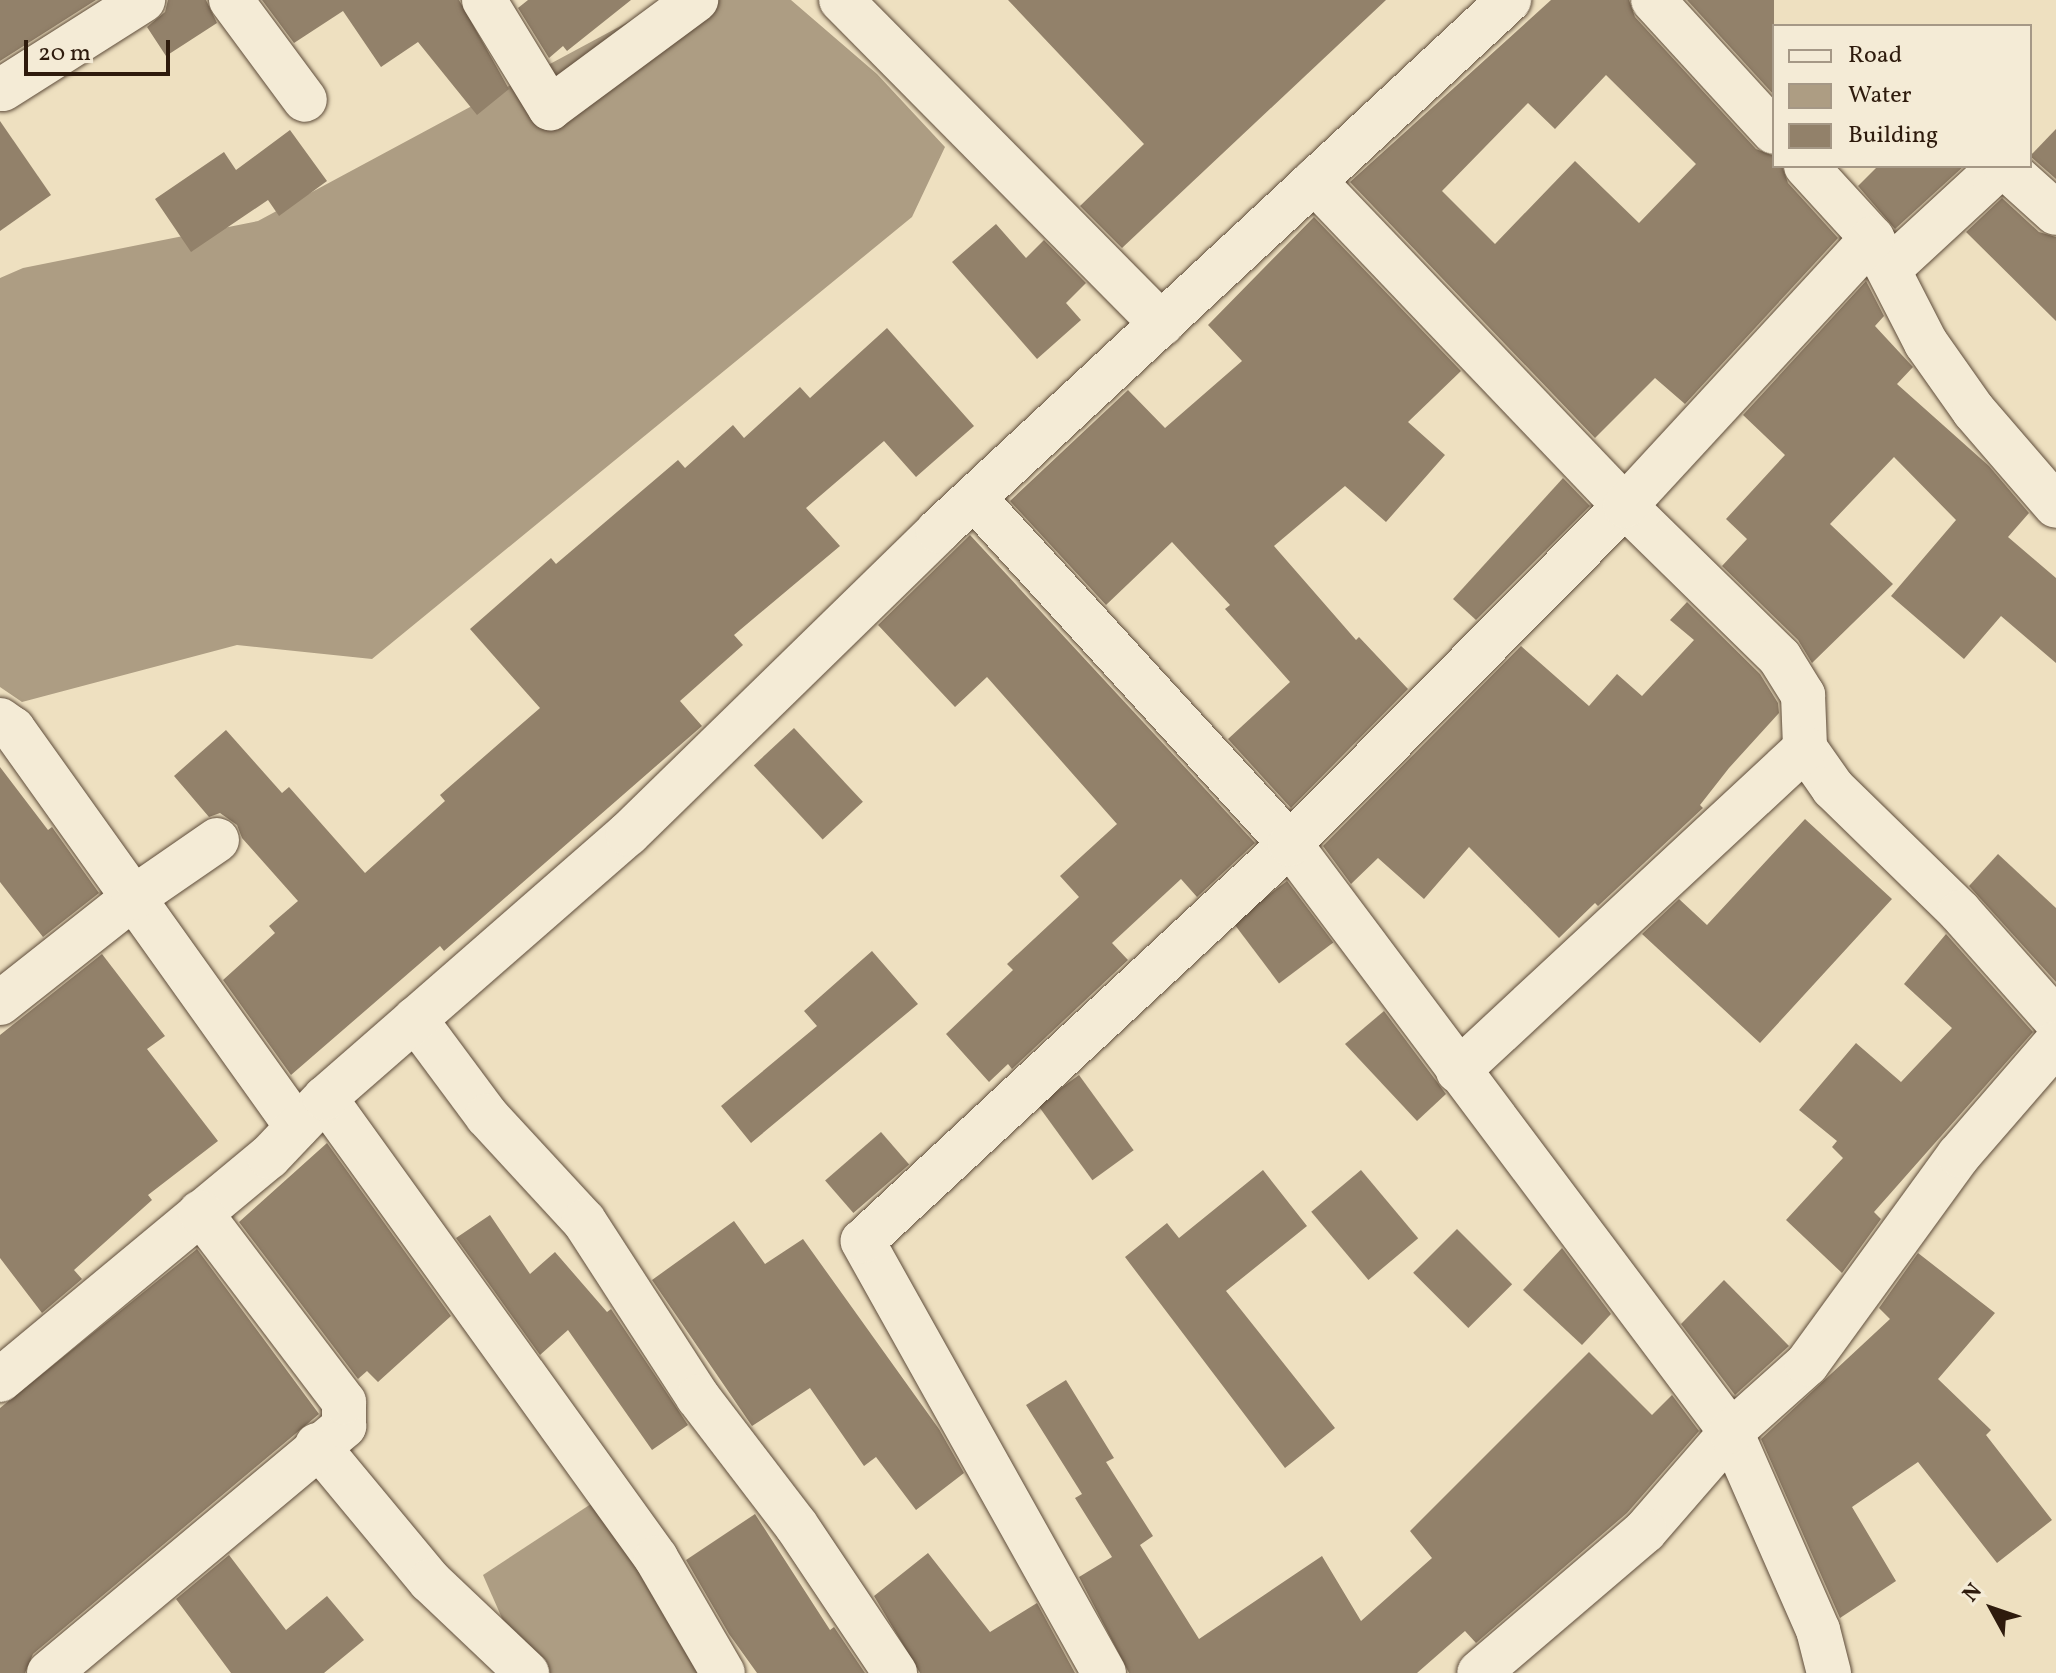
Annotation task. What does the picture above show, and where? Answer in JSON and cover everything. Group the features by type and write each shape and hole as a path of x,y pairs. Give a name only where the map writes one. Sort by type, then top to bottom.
{"street":[{"path":"3,89 143,0"},
{"path":"231,0 305,100"},
{"path":"484,0 550,108 696,0"},
{"path":"841,0 1162,324"},
{"path":"0,1380 200,1212 628,834 974,498 1509,0"},
{"path":"1653,0 1772,130"},
{"path":"1808,168 1881,254 1926,343 1974,411 2056,506"},
{"path":"1104,1673 863,1241 1290,844 1625,506 1881,254 1992,174 2006,168 2056,213"},
{"path":"1314,181 1625,506 1780,658 1803,695 1805,748 1833,788 1929,881 2056,1020"},
{"path":"974,498 1290,844 1731,1432 1818,1630 1829,1673"},
{"path":"0,720 13,729 133,898 311,1112 656,1558 723,1673"},
{"path":"1458,1071 1805,748"},
{"path":"0,1003 133,898 217,840"},
{"path":"415,1019 487,1116 584,1221 698,1397 796,1525 895,1673"},
{"path":"1501,1666 1645,1531 1731,1432 1807,1364 1959,1155 2056,1043"},
{"path":"49,1673 317,1445 344,1426 344,1402 200,1212"},
{"path":"317,1445 430,1581 527,1673"}],"water":[{"path":"669,0 791,0 877,74 945,147 912,217 372,659 237,645 22,702 0,687 0,278 23,268 258,221"},
{"path":"597,1500 707,1673 543,1673 515,1648 483,1575"}],"building":[{"path":"0,0 96,0 0,61"},
{"path":"168,0 206,0 217,23 166,56 147,27 165,12"},
{"path":"262,0 459,0 509,89 477,115 418,42 381,67 343,11 294,43"},
{"path":"528,0 631,0 567,51 563,46 549,58 518,8"},
{"path":"1008,0 1386,0 1122,248 1080,206 1144,144"},
{"path":"1551,0 1629,0 1635,17 1756,149 1772,155 1772,168 1783,168 1788,183 1838,238 1685,404 1655,378 1595,438 1350,182","holes":["1606,75 1696,164 1639,223 1575,161 1495,244 1442,191 1528,103 1555,129"]},
{"path":"1687,0 1774,0 1772,93"},
{"path":"0,121 51,195 0,231"},
{"path":"2056,129 2056,179 2032,158 2032,154"},
{"path":"290,130 327,181 279,216 268,200 191,252 155,199 224,152 236,170"},
{"path":"1876,168 1962,168 1895,229 1858,186"},
{"path":"2002,198 2039,232 2056,237 2056,321 1966,232"},
{"path":"1314,217 1461,371 1408,422 1445,455 1386,522 1345,486 1274,546 1356,640 1359,637 1408,689 1291,808 1228,739 1290,682 1225,609 1230,605 1172,542 1106,605 1010,501 1128,390 1165,428 1242,361 1208,325"},
{"path":"996,224 1026,258 1044,240 1086,283 1066,303 1081,320 1037,359 952,262"},
{"path":"1866,281 1884,316 1875,326 1913,367 1897,384 1989,466 2029,513 2008,537 2056,578 2056,663 2001,616 1964,659 1891,596 1956,520 1894,457 1830,524 1893,584 1812,663 1798,640 1722,566 1747,539 1726,519 1785,455 1743,415"},
{"path":"887,328 974,426 916,477 884,441 806,508 840,546 734,635 743,645 680,701 702,726 444,951 440,946 291,1075 223,980 275,933 269,926 298,901 242,838 237,825 220,813 209,817 174,776 226,730 282,793 289,787 365,873 445,801 440,795 540,708 470,629 551,558 556,564 678,460 685,468 733,425 744,438 800,387 810,398"},
{"path":"1563,478 1590,506 1476,620 1453,599"},
{"path":"970,535 1255,843 1197,897 1181,879 1112,943 1128,960 1012,1069 1008,1064 989,1082 946,1034 1013,970 1007,964 1079,897 1060,876 1117,824 987,677 955,707 878,625"},
{"path":"1687,602 1760,674 1778,703 1779,713 1729,768 1700,805 1703,808 1598,906 1595,903 1559,938 1469,847 1424,899 1378,858 1351,884 1323,846 1521,646 1589,706 1617,674 1642,696 1694,640 1670,620"},
{"path":"794,728 863,802 823,839 754,766"},
{"path":"0,767 48,830 52,827 99,893 43,937 0,882"},
{"path":"1805,819 1892,899 1760,1043 1642,934 1679,899 1707,925"},
{"path":"1998,854 2056,908 2056,982 1969,886"},
{"path":"1287,881 1333,942 1279,983 1233,922"},
{"path":"1946,934 2033,1032 1874,1212 1881,1219 1842,1273 1786,1220 1843,1158 1832,1147 1837,1141 1799,1110 1856,1043 1901,1082 1952,1028 1904,984"},
{"path":"872,951 918,1004 751,1143 721,1106 817,1026 804,1011"},
{"path":"102,954 165,1036 147,1049 218,1141 148,1195 152,1200 74,1270 82,1279 42,1313 0,1258 0,1035"},
{"path":"1384,1011 1446,1094 1417,1121 1345,1044"},
{"path":"1079,1075 1134,1150 1092,1180 1038,1105"},
{"path":"881,1132 909,1164 853,1213 825,1181"},
{"path":"327,1143 451,1316 378,1382 367,1371 358,1379 239,1222"},
{"path":"1263,1170 1307,1226 1226,1291 1335,1428 1285,1468 1125,1257 1167,1223 1179,1238"},
{"path":"1361,1170 1418,1238 1368,1280 1311,1212"},
{"path":"490,1215 530,1274 555,1252 607,1312 611,1309 688,1425 652,1450 568,1330 540,1355 456,1238"},
{"path":"734,1221 765,1264 803,1239 939,1429 964,1473 916,1510 876,1457 864,1466 810,1388 752,1426 652,1280"},
{"path":"1457,1229 1512,1284 1468,1328 1413,1273"},
{"path":"1562,1248 1611,1314 1582,1345 1523,1290"},
{"path":"197,1249 319,1414 33,1654 25,1673 0,1673 0,1408"},
{"path":"1918,1253 1995,1313 1938,1379 1991,1430 1986,1435 2052,1520 1997,1563 1918,1462 1852,1507 1896,1581 1840,1618 1761,1439 1890,1319 1879,1308"},
{"path":"1724,1280 1789,1346 1735,1395 1681,1324"},
{"path":"1589,1352 1652,1415 1672,1395 1699,1431 1627,1513 1476,1643 1465,1631 1417,1673 1129,1673 1079,1577 1112,1557 1075,1498 1082,1494 1026,1405 1066,1380 1114,1458 1106,1462 1153,1536 1140,1545 1199,1639 1322,1556 1361,1621 1432,1558 1410,1531"},
{"path":"755,1514 830,1630 834,1627 865,1673 757,1673 729,1634 686,1560"},
{"path":"928,1553 990,1632 1037,1603 1075,1673 920,1673 874,1596"},
{"path":"229,1555 286,1630 327,1596 364,1640 324,1673 231,1673 176,1599"}]}
